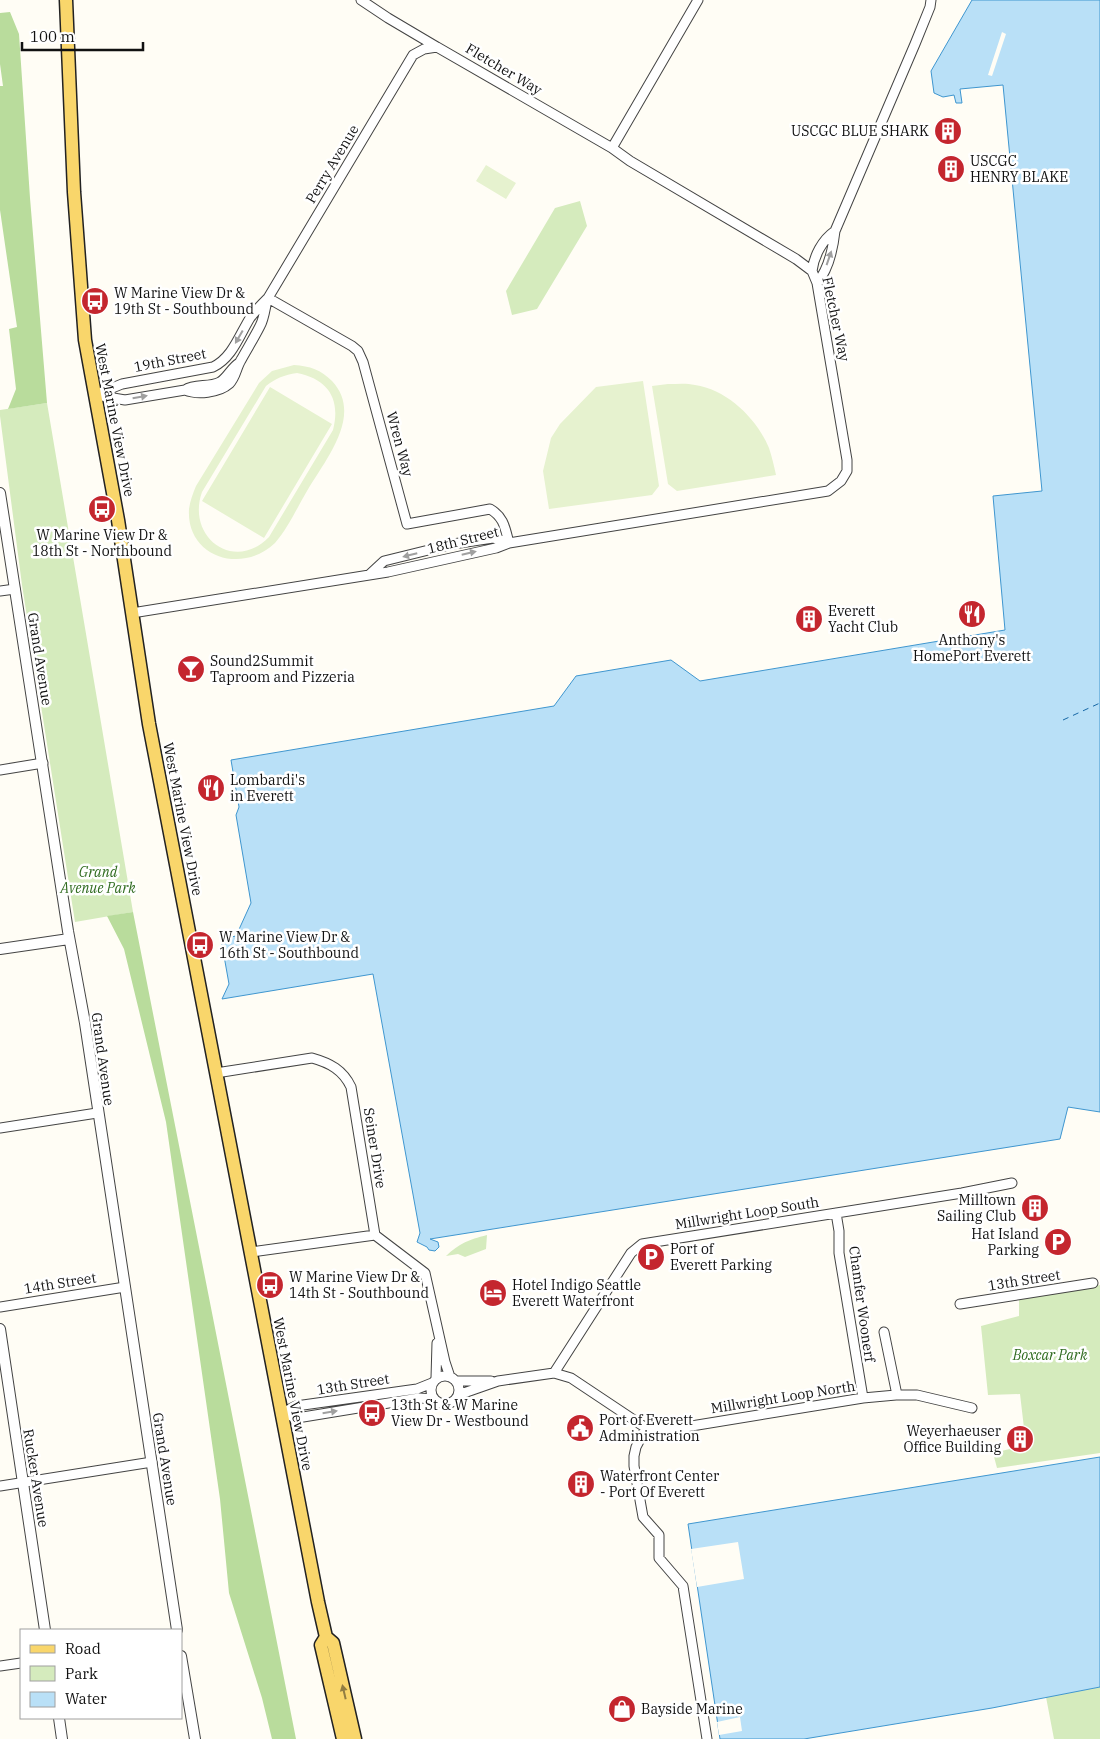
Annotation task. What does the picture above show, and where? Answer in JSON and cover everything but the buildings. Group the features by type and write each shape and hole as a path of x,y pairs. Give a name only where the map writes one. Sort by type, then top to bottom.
{"main road":[{"name":"West Marine View Drive","path":"66,0 74,192 85,340 118,520 149,724 216,1073 326,1637 333,1643 355,1739"},
{"name":"West Marine View Drive","path":"326,1637 321,1645 343,1739"}],"street":[{"name":"Fletcher Way","path":"362,0 388,18 612,148 630,161 796,259 812,272 818,283 847,460 847,471 842,481 835,487 828,491 509,543"},
{"path":"612,148 698,0"},
{"path":"818,283 823,277 833,248 835,231 919,35 931,0"},
{"name":"Perry Avenue","path":"268,298 413,55 424,49 437,47"},
{"path":"812,272 813,263 826,237 835,231"},
{"path":"95,395 125,400 185,390 191,393 220,390 235,377 239,363 261,325 268,298"},
{"name":"19th Street","path":"95,395 122,384 205,369 220,363 229,354 251,317 268,298"},
{"name":"Wren Way","path":"268,298 358,351 371,390 406,524 490,509 498,513 501,518 509,543"},
{"name":"Grand Avenue","path":"0,493 177,1629"},
{"name":"18th Street","path":"132,613 388,572 496,548 509,543"},
{"path":"0,591 15,589"},
{"path":"0,770 43,763"},
{"path":"0,949 69,939"},
{"name":"Seiner Drive","path":"216,1073 312,1058 324,1061 337,1068 346,1077 351,1087 375,1235"},
{"path":"0,1128 97,1113"},
{"name":"Millwright Loop South","path":"554,1373 631,1252 642,1244 1012,1183"},
{"name":"Chamfer Woonerf","path":"836,1213 839,1231 839,1253 863,1398"},
{"path":"251,1252 375,1235 425,1273 446,1369 459,1388 458,1395 454,1400 446,1404 442,1404 434,1399 430,1392 434,1381 438,1336"},
{"name":"13th Street","path":"960,1304 1093,1283"},
{"name":"14th Street","path":"0,1307 125,1287"},
{"name":"Rucker Avenue","path":"0,1329 45,1629"},
{"path":"884,1332 897,1395"},
{"path":"434,1381 443,1376 453,1379 498,1381 554,1373 571,1378 646,1428 636,1447 634,1456 643,1517 659,1535 660,1558 683,1586 707,1739"},
{"name":"13th Street","path":"282,1413 296,1406 417,1389 434,1381"},
{"path":"458,1395 498,1381"},
{"name":"Millwright Loop North","path":"646,1428 667,1430 863,1398 897,1395 917,1395 972,1408"},
{"name":"13th Street","path":"282,1413 298,1418 419,1398 434,1399"},
{"path":"0,1486 152,1462"},
{"path":"182,1662 194,1739"},
{"path":"0,1666 20,1663"},
{"path":"59,1719 62,1739"}],"green space":[{"path":"10,12 19,34 47,403 8,409 16,389 9,329 17,327 0,210 0,86 3,86 0,64 0,13"},
{"path":"486,165 516,183 506,199 476,181"},
{"path":"580,201 587,226 537,309 512,315 506,291 555,208"},
{"path":"294,365 305,366 324,374 332,381 341,394 344,408 343,423 331,452 275,543 262,553 247,558 232,559 218,556 206,549 197,539 190,526 189,509 191,500 196,486 259,383 272,371","holes":["297,373 308,376 324,385 330,392 335,409 333,430 269,537 255,547 242,551 228,550 216,545 207,536 201,523 199,508 202,492 266,386 288,375"]},
{"path":"643,381 659,486 652,495 549,509 543,471 551,438 560,424 596,387"},
{"path":"689,384 707,388 730,399 749,417 764,437 776,475 677,491 668,484 652,386"},
{"path":"270,387 332,424 264,538 202,501"},
{"name":"Grand Avenue Park","path":"47,403 133,912 75,922 22,585 0,416 0,410"},
{"path":"133,912 296,1739 272,1739 262,1698 229,1593 220,1499 166,1122 124,949 107,916"},
{"path":"487,1235 486,1249 465,1257 458,1254 446,1256 465,1242"},
{"name":"Boxcar Park","path":"1100,1285 1100,1453 997,1468 993,1453 1026,1445 1020,1394 988,1395 981,1326 1019,1316 1019,1298"},
{"path":"1100,1687 1100,1739 1054,1739 1046,1697"}],"water":[{"path":"972,0 1100,0 1100,1112 1068,1107 1060,1139 430,1239 438,1242 439,1247 435,1251 429,1250 417,1242 420,1233 373,974 222,999 229,984 221,939 236,936 251,903 236,815 239,807 231,760 554,706 576,676 671,660 700,681 1005,630 993,496 1042,491 1003,85 960,89 962,103 956,103 954,95 943,97 934,93 931,71"},
{"path":"1100,1457 1100,1687 992,1708 804,1739 720,1739 688,1524"}],"pier":[{"path":"1002,32 1006,34 992,76 988,75"},
{"path":"738,1542 744,1579 697,1587 691,1549"},
{"path":"740,1717 742,1731 719,1735 717,1722"}],"ferry route":[{"path":"1063,720 1100,703"}],"place":[{"name":"USCGC BLUE SHARK","path":"948,131"},
{"name":"USCGC HENRY BLAKE","path":"951,169"},
{"name":"W Marine View Dr & 19th St - Southbound","path":"95,301"},
{"name":"W Marine View Dr & 18th St - Northbound","path":"102,509"},
{"name":"Anthony's HomePort Everett","path":"972,614"},
{"name":"Everett Yacht Club","path":"809,619"},
{"name":"Sound2Summit Taproom and Pizzeria","path":"191,669"},
{"name":"Lombardi's in Everett","path":"211,788"},
{"name":"W Marine View Dr & 16th St - Southbound","path":"200,945"},
{"name":"Milltown Sailing Club","path":"1035,1208"},
{"name":"Hat Island Parking","path":"1058,1242"},
{"name":"Port of Everett Parking","path":"651,1257"},
{"name":"W Marine View Dr & 14th St - Southbound","path":"270,1285"},
{"name":"Hotel Indigo Seattle Everett Waterfront","path":"493,1293"},
{"name":"13th St & W Marine View Dr - Westbound","path":"372,1413"},
{"name":"Port of Everett Administration","path":"580,1428"},
{"name":"Weyerhaeuser Office Building","path":"1020,1439"},
{"name":"Waterfront Center - Port Of Everett","path":"581,1484"},
{"name":"Bayside Marine","path":"622,1709"}]}
